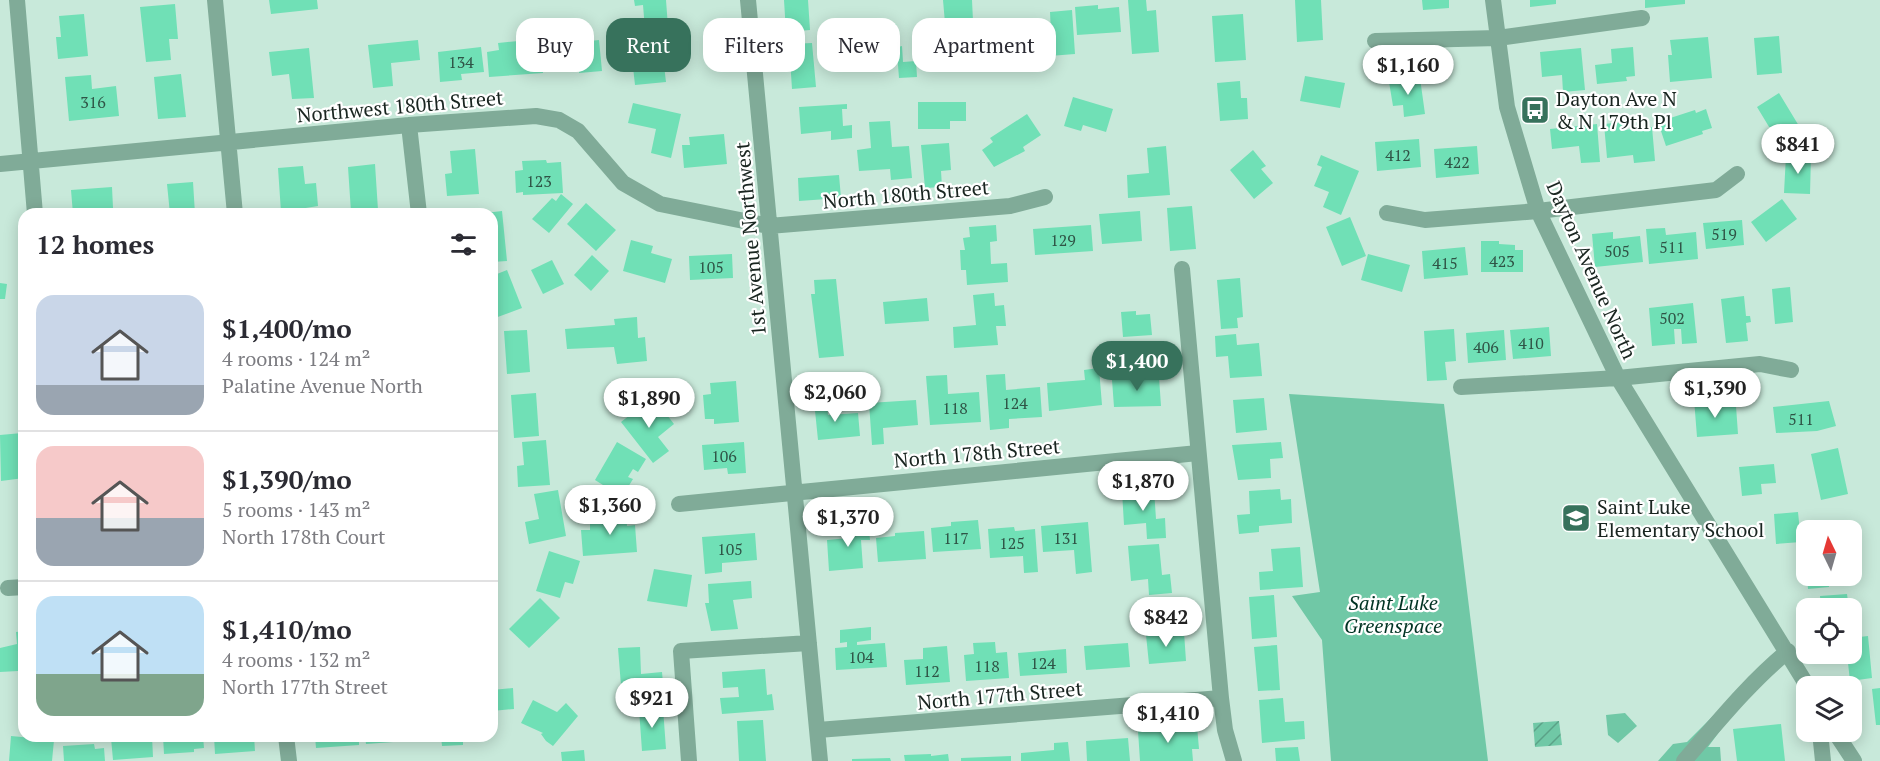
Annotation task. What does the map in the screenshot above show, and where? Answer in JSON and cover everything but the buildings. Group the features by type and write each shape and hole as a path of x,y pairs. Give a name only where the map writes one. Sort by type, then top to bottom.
{"street":[{"path":"17,0 34,208"},
{"path":"215,0 235,208"},
{"name":"1st Avenue Northwest","path":"748,0 820,761"},
{"name":"Dayton Avenue North","path":"1493,0 1507,107 1538,211 1618,378 1802,676"},
{"path":"1375,41 1498,38 1642,18"},
{"name":"Northwest 180th Street","path":"0,164 410,125 536,116 559,120 578,131 623,183 660,204 769,226"},
{"path":"410,125 418,208"},
{"path":"1387,213 1425,220 1538,211 1716,190 1737,174"},
{"name":"North 180th Street","path":"769,226 1010,207 1045,197"},
{"path":"1182,269 1221,698 1225,730 1234,761"},
{"path":"1461,387 1618,378 1760,364 1791,370"},
{"name":"North 178th Street","path":"679,504 1198,453"},
{"path":"689,761 681,651 809,643"},
{"path":"1684,761 1744,692 1768,667 1788,651"},
{"name":"North 177th Street","path":"818,730 1221,698"},
{"path":"287,742 289,761"},
{"path":"1821,742 1823,761"},
{"path":"1842,742 1854,761"}],"green space":[{"name":"Saint Luke Greenspace","path":"1289,394 1444,404 1488,761 1331,761 1322,640 1292,596 1320,592"},
{"path":"1718,711 1728,720 1708,747 1720,747 1721,761 1658,761 1673,744 1687,742"},
{"path":"1625,713 1637,726 1618,743 1608,735 1606,715"},
{"path":"1559,721 1562,745 1535,747 1533,723"}],"place":[{"name":"Dayton Ave N & N 179th Pl","path":"1535,110"},
{"name":"Saint Luke Elementary School","path":"1576,518"}]}
